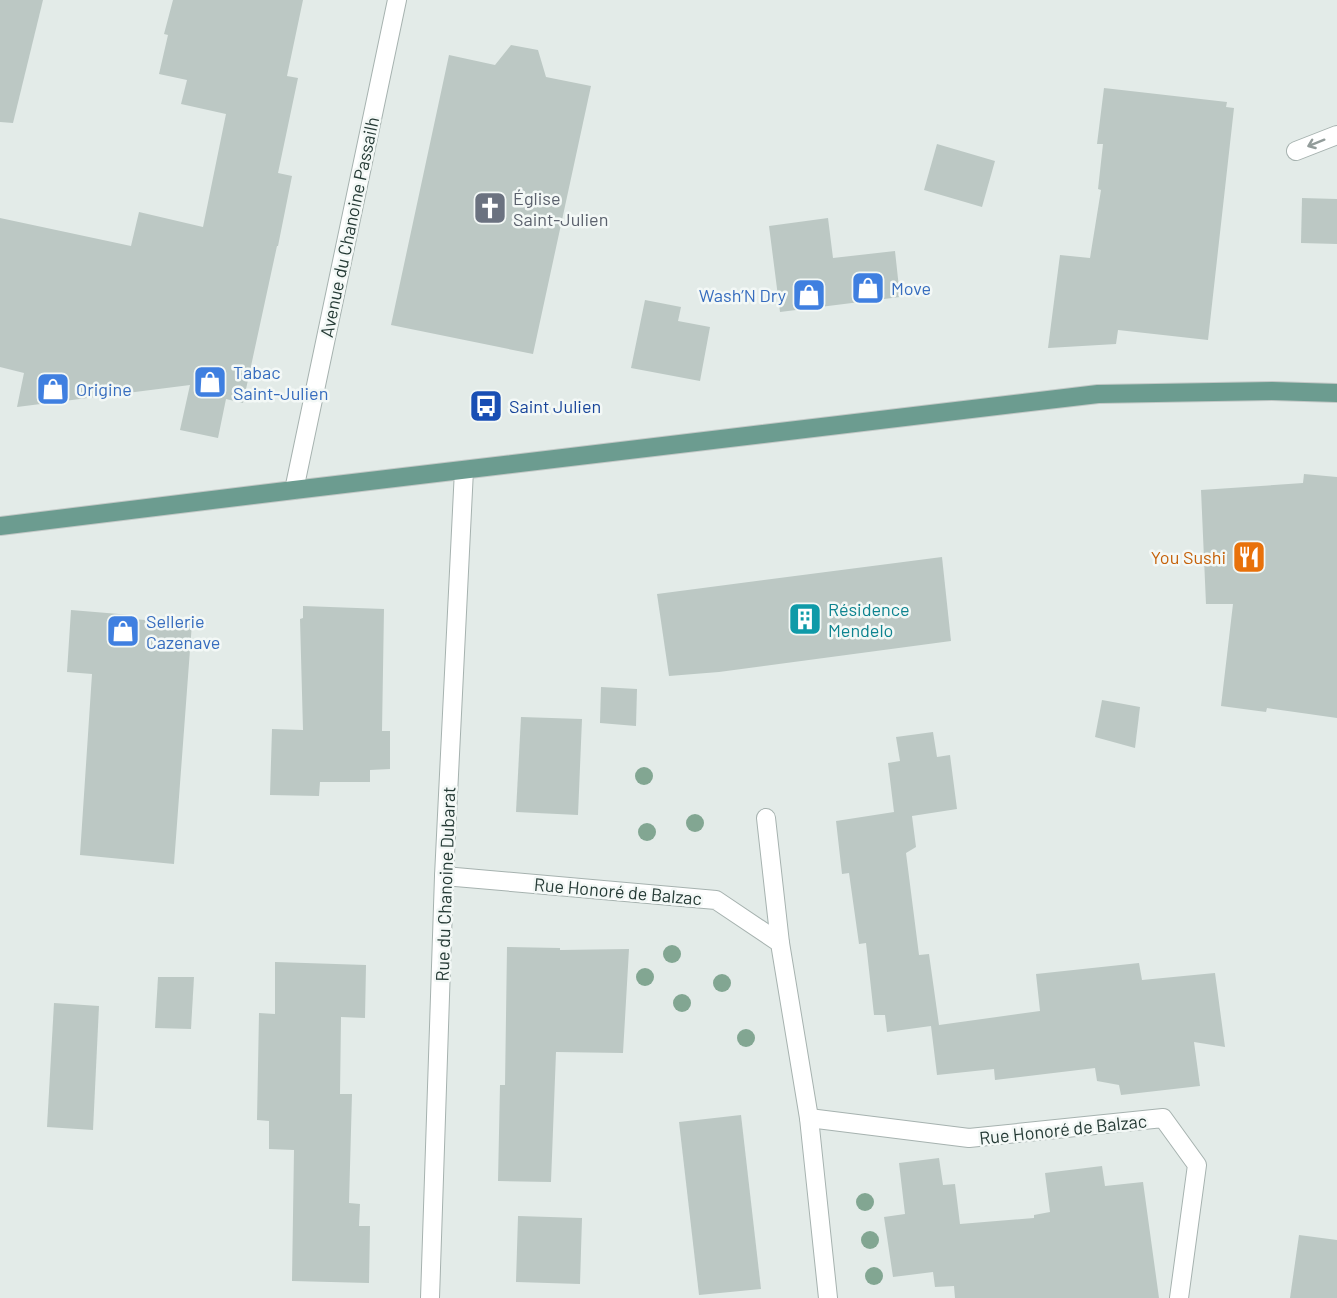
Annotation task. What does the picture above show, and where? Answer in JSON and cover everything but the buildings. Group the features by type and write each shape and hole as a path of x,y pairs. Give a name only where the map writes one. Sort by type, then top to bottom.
{"main road":[{"path":"0,526 1098,394 1272,391 1337,393"}],"street":[{"name":"Avenue du Chanoine Passailh","path":"294,490 397,0"},
{"path":"1296,151 1337,135"},
{"name":"Rue du Chanoine Dubarat","path":"430,1298 444,876 464,470"},
{"path":"766,818 780,943 809,1118 828,1298"},
{"name":"Rue Honoré de Balzac","path":"444,876 716,900 780,943"},
{"name":"Rue Honoré de Balzac","path":"809,1118 969,1138 1163,1118 1197,1165 1179,1298"}],"place":[{"name":"Église Saint-Julien","path":"490,208"},
{"name":"Move","path":"868,288"},
{"name":"Wash’N Dry","path":"809,295"},
{"name":"Tabac Saint-Julien","path":"210,382"},
{"name":"Origine","path":"53,389"},
{"name":"Saint Julien","path":"486,406"},
{"name":"You Sushi","path":"1249,557"},
{"name":"Résidence Mendelo","path":"805,619"},
{"name":"Sellerie Cazenave","path":"123,631"}]}
